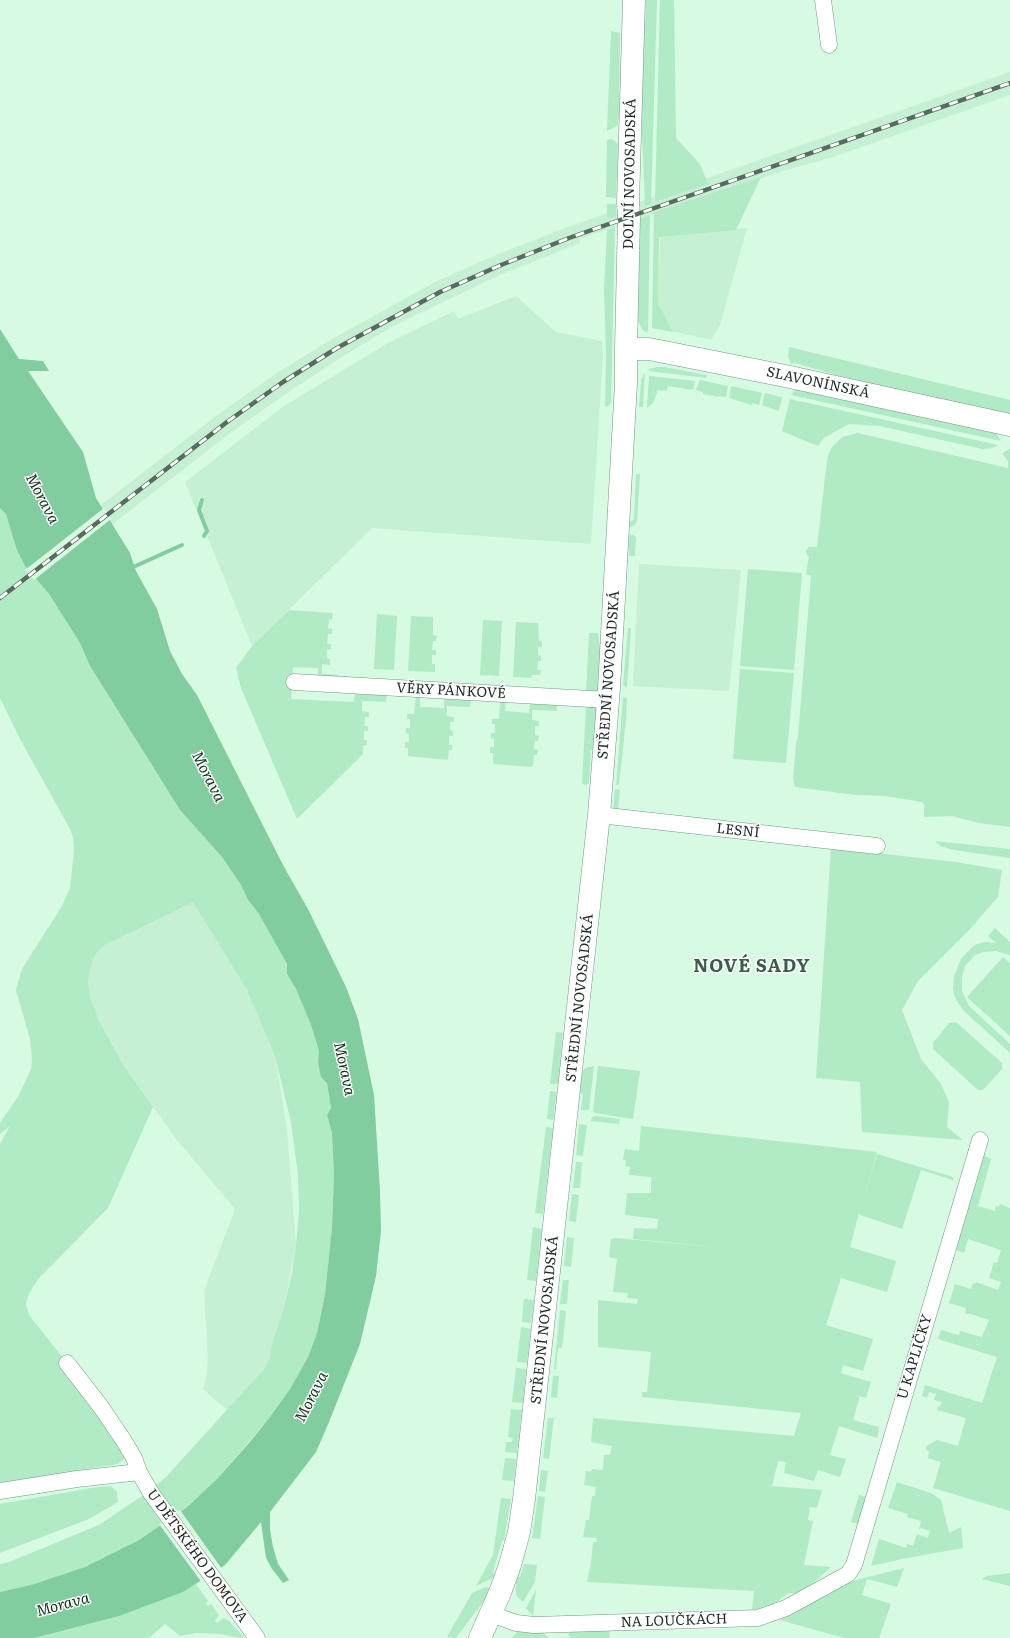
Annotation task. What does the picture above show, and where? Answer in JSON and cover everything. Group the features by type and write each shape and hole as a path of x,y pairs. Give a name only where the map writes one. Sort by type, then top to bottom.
{"main road":[{"name":"DOLNÍ NOVOSADSKÁ","path":"626,349 634,0"},
{"name":"SLAVONÍNSKÁ","path":"626,349 649,350 783,375 1010,425"},
{"name":"STŘEDNÍ NOVOSADSKÁ","path":"480,1638 506,1578 516,1544 527,1481 599,815 608,700 626,383 626,349"}],"street":[{"path":"823,0 829,45"},
{"name":"VĚRY PÁNKOVÉ","path":"294,682 608,700"},
{"name":"LESNÍ","path":"599,815 876,846"},
{"name":"U KAPLIČKY","path":"848,1574 856,1558 980,1140"},
{"name":"U DĚTSKÉHO DOMOVA","path":"66,1363 101,1407 124,1441 151,1493 257,1638"},
{"path":"0,1491 77,1479 139,1472"},
{"name":"NA LOUČKÁCH","path":"491,1614 516,1623 534,1625 758,1618 786,1608 848,1574"}],"shaded area":[{"path":"646,0 657,0 651,204 645,206 641,110"},
{"path":"660,0 674,0 676,138 700,164 708,184 655,202"},
{"path":"611,31 620,33 619,117 617,126 607,131"},
{"path":"1010,72 1010,95 833,157 783,171 579,239 580,243 500,275 397,324 345,355 233,431 0,611 0,583 220,413 277,373 332,339 435,282 496,255 565,228"},
{"path":"612,139 618,144 616,198 606,197 607,140"},
{"path":"761,177 736,230 659,237 658,303 673,332 652,328 654,212"},
{"path":"607,204 616,204 616,217 607,218"},
{"path":"650,215 647,333 642,329 637,319 639,219"},
{"path":"615,227 611,403 605,407 606,355 604,289 607,230"},
{"path":"747,228 720,325 711,340 671,331 658,302 660,235"},
{"path":"516,296 556,332 602,341 603,356 591,544 372,528 252,646 185,482 284,406 388,343 454,311 458,319"},
{"path":"789,347 1010,400 1010,415 856,381 795,363 791,364 788,356"},
{"path":"657,367 707,375 706,378 649,371 649,369"},
{"path":"645,373 643,407 639,407 641,380"},
{"path":"649,376 695,381 693,390 668,386 667,391 658,390 653,403 647,408"},
{"path":"700,380 728,386 726,397 703,394 703,392 696,390"},
{"path":"731,386 762,393 759,405 752,403 752,405 729,398"},
{"path":"797,388 996,433 1001,441 791,395"},
{"path":"765,393 782,397 779,411 762,405"},
{"path":"790,399 998,445 993,448 982,449 880,426 849,424 824,438 818,446 782,431"},
{"path":"858,433 1008,468 1008,461 1003,455 1004,452 1010,449 1010,827 979,823 952,816 924,817 924,804 922,802 885,796 856,795 795,787 793,778 798,736 811,576 806,574 809,557 806,550 809,547 817,547 828,456 832,447 842,437"},
{"path":"636,474 640,474 637,521 635,525 629,527 629,523 634,519"},
{"path":"0,508 6,514 25,566 49,594 80,643 90,666 180,810 222,857 241,885 248,900 259,914 287,964 287,974 296,989 311,1025 319,1051 318,1062 327,1083 331,1108 327,1115 332,1133 334,1175 332,1227 325,1294 317,1333 308,1357 290,1389 270,1417 218,1478 186,1508 139,1540 85,1567 31,1585 0,1592 0,1564 9,1562 99,1525 142,1496 165,1478 265,1368 284,1307 292,1273 299,1210 298,1175 291,1122 275,1056 246,988 193,902 103,946 95,955 91,965 88,982 91,1000 99,1020 122,1063 153,1107 108,1208 39,1278 29,1293 26,1304 29,1315 67,1363 122,1447 125,1458 118,1464 0,1483 0,1144 10,1126 0,1134 0,1123 19,1095 31,1069 32,1059 30,1039 16,990 22,969 62,906 70,888 74,851 73,837 70,829 20,739 0,698"},
{"path":"628,534 636,537 635,556 629,556"},
{"path":"639,564 741,570 729,691 633,686"},
{"path":"748,569 802,573 794,670 740,666"},
{"path":"289,610 333,613 332,619 327,620 329,620 328,628 332,629 332,634 328,634 327,644 331,644 331,649 327,649 327,659 330,659 330,665 322,664 322,674 338,675 338,679 318,678 318,668 293,667 291,699 354,702 355,692 387,694 386,702 362,701 362,711 369,712 369,717 365,717 364,726 368,726 368,731 364,731 364,740 367,740 367,745 363,746 363,754 297,819 241,688 236,668 252,646"},
{"path":"377,614 397,616 394,670 374,669"},
{"path":"411,616 433,617 433,635 437,636 436,641 433,641 432,650 436,650 436,655 432,655 432,664 435,664 435,672 408,671"},
{"path":"483,620 502,621 499,676 480,675"},
{"path":"516,622 538,623 539,641 542,641 542,647 538,647 538,655 541,656 541,661 538,661 537,670 541,670 540,675 532,675 531,678 513,677"},
{"path":"628,628 631,628 627,688 623,685"},
{"path":"589,633 598,633 601,656 600,686 597,692 586,692"},
{"path":"740,669 794,673 786,763 733,759"},
{"path":"416,696 420,696 420,707 444,708 444,697 471,699 470,707 447,706 447,716 454,717 454,722 450,722 450,730 453,731 453,736 449,736 449,745 452,745 452,750 449,750 447,760 408,756 408,748 405,748 405,742 409,742 409,734 406,733 406,728 410,728 410,719 407,719 407,714 414,714"},
{"path":"623,697 627,698 626,720 619,785 616,785"},
{"path":"506,700 505,711 529,713 530,702 557,703 557,711 532,710 532,720 539,721 539,726 535,726 535,735 539,736 538,741 535,741 534,749 538,750 537,755 534,755 533,766 531,767 494,764 493,762 493,753 490,753 490,747 494,747 494,739 491,738 491,733 495,733 495,724 492,724 492,719 499,719 500,701"},
{"path":"586,705 597,706 595,747 590,751 589,783 586,785 582,784"},
{"path":"615,789 620,790 618,811 613,811"},
{"path":"935,841 1010,849 1010,858 954,850 940,846"},
{"path":"831,848 956,862 1002,870 998,897 970,929 918,981 902,1010 921,1059 941,1084 949,1102 947,1127 963,1140 862,1132 860,1082 816,1078"},
{"path":"193,901 246,988 275,1056 287,1130 296,1245 284,1307 272,1344 270,1356 265,1368 227,1410 203,1389 206,1378 208,1356 204,1291 235,1209 176,1139 122,1063 94,1009 90,997 88,982 91,965 95,955 103,946"},
{"path":"995,928 1010,942 1010,955 996,951 984,952 975,955 965,966 962,978 962,991 969,1006 1010,1044 1010,1053 963,1010 955,998 953,989 954,976 961,959 975,945 984,942 996,943 988,936"},
{"path":"1003,957 1010,963 1010,1036 967,997"},
{"path":"956,1022 1002,1063 1002,1069 983,1090 978,1090 933,1049 933,1043 949,1023"},
{"path":"556,1032 563,1033 558,1084 550,1084"},
{"path":"594,1066 589,1110 581,1110 583,1096 579,1091 581,1075 585,1068"},
{"path":"598,1066 640,1071 633,1119 595,1113 593,1111"},
{"path":"550,1091 557,1092 553,1120 547,1119"},
{"path":"596,1116 620,1119 619,1124 591,1121 592,1117"},
{"path":"579,1124 587,1125 583,1156 576,1155"},
{"path":"641,1126 877,1152 861,1207 877,1154 953,1177 953,1180 921,1170 902,1229 860,1215 859,1213 850,1247 896,1261 887,1292 841,1278 826,1325 873,1339 863,1371 843,1365 841,1373 871,1382 866,1398 860,1396 853,1420 879,1427 877,1438 839,1426 830,1455 846,1459 840,1477 818,1470 814,1481 784,1473 786,1462 778,1461 772,1486 822,1490 817,1508 810,1507 808,1520 813,1521 804,1565 831,1567 802,1593 788,1593 777,1602 752,1611 754,1591 587,1582 593,1542 597,1542 596,1538 583,1537 586,1520 589,1520 592,1496 595,1496 596,1487 584,1485 586,1471 591,1472 592,1469 603,1470 604,1455 610,1455 612,1446 591,1442 593,1418 794,1436 801,1413 642,1397 642,1392 647,1392 651,1352 598,1347 598,1300 637,1304 638,1299 627,1298 628,1293 613,1292 617,1259 609,1257 611,1239 615,1238 736,1249 633,1239 634,1228 657,1229 658,1219 625,1215 627,1193 651,1193 651,1177 629,1175 630,1167 625,1166 626,1160 623,1160 625,1149 639,1151"},
{"path":"546,1127 553,1128 543,1214 535,1213"},
{"path":"984,1155 991,1159 978,1206 995,1211 996,1206 999,1207 1000,1204 1010,1208 1010,1511 933,1488 941,1462 928,1458 929,1452 926,1449 927,1446 937,1440 958,1446 966,1418 937,1410 938,1406 940,1407 942,1402 934,1400 936,1394 929,1392 927,1398 922,1396 925,1385 982,1403 997,1357 938,1339 941,1330 959,1335 960,1331 982,1337 989,1320 971,1314 965,1314 966,1308 949,1303 955,1284 971,1289 973,1283 976,1284 976,1282 998,1290 1001,1282 989,1278 994,1262 997,1263 1001,1250 968,1239 964,1253 956,1250"},
{"path":"576,1162 582,1162 580,1188 573,1188"},
{"path":"572,1194 579,1195 576,1222 569,1221"},
{"path":"533,1227 542,1229 536,1281 527,1280"},
{"path":"567,1237 574,1238 571,1267 564,1266"},
{"path":"563,1280 569,1280 567,1304 560,1304"},
{"path":"524,1299 534,1300 531,1323 522,1322"},
{"path":"560,1310 566,1311 562,1348 558,1348 556,1369 554,1369"},
{"path":"521,1327 531,1329 527,1363 517,1362"},
{"path":"516,1368 526,1369 523,1403 512,1402"},
{"path":"553,1376 559,1376 557,1398 551,1397"},
{"path":"511,1409 522,1410 517,1453 505,1452 506,1442 512,1442 513,1438 508,1437"},
{"path":"548,1418 554,1418 549,1459 543,1458"},
{"path":"505,1458 516,1459 514,1481 502,1480"},
{"path":"541,1470 548,1471 545,1492 539,1491"},
{"path":"897,1482 931,1493 941,1500 949,1533 961,1527 963,1548 871,1566 879,1539 906,1548 907,1544 913,1546 917,1534 928,1538 930,1531 921,1528 919,1530 921,1521 907,1517 908,1514 888,1508"},
{"path":"111,1486 117,1492 118,1502 89,1519 0,1553 0,1504 91,1488"},
{"path":"859,1495 867,1497 859,1524 851,1522"},
{"path":"538,1496 545,1497 540,1539 532,1538"},
{"path":"501,1498 511,1499 504,1540 502,1541 493,1572 495,1577 476,1586 493,1555"},
{"path":"524,1564 537,1565 535,1582 523,1602 516,1595 516,1576 520,1577"},
{"path":"904,1568 897,1587 867,1579 862,1595 891,1604 879,1638 844,1638 780,1620 848,1582"},
{"path":"1010,1573 1010,1586 982,1579 987,1576"},
{"path":"196,1584 208,1601 206,1603 208,1606 211,1604 219,1615 215,1621 217,1623 224,1618 229,1621 244,1637 240,1638 220,1634 196,1633 180,1636 165,1624 149,1638 34,1638 183,1592"},
{"path":"486,1587 492,1589 456,1638 447,1637 472,1593"},
{"path":"536,1590 533,1616 526,1608"},
{"path":"574,1630 609,1631 610,1638 571,1638 568,1634"},
{"path":"518,1631 543,1633 549,1638 512,1638"}],"water":[{"name":"Morava","path":"0,329 19,359 43,361 49,371 28,371 83,452 96,498 130,553 136,571 157,609 170,651 182,674 197,695 283,865 309,911 346,987 358,1019 374,1095 380,1191 381,1231 376,1276 360,1344 316,1452 270,1512 270,1530 273,1547 278,1564 289,1580 283,1583 272,1569 266,1558 261,1522 225,1565 183,1592 119,1616 34,1638 0,1638 0,1592 31,1585 85,1567 139,1540 186,1508 218,1478 249,1443 290,1389 308,1357 317,1333 325,1294 332,1227 334,1175 332,1133 327,1115 331,1108 327,1083 321,1077 318,1062 319,1051 311,1025 296,989 287,974 287,964 259,914 248,900 241,885 222,857 180,810 90,666 80,643 49,594 25,566 17,550 6,514 0,508"}],"pier":[{"path":"104,508 111,519 34,580 25,570"},
{"path":"180,1510 222,1569 202,1583 159,1524"}],"waterway":[{"path":"202,500 199,510 207,531 204,536"},
{"path":"131,568 182,545"}],"railway":[{"path":"0,598 227,422 283,382 337,348 440,292 501,265 569,238 1010,83"}],"district":[{"name":"NOVÉ SADY","path":"752,967"}]}
